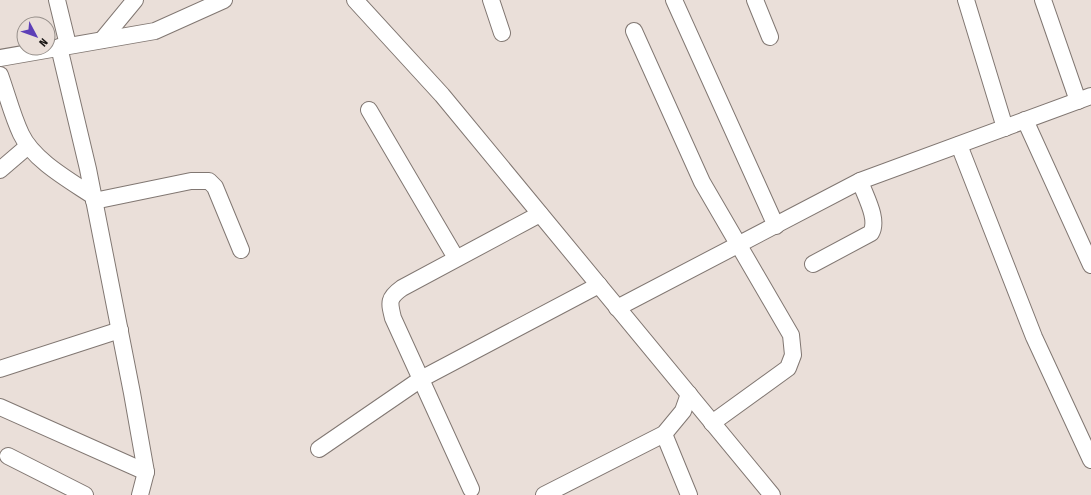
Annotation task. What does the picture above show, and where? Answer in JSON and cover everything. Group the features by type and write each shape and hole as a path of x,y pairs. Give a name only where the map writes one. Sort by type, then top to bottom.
{"street":[{"path":"56,0 63,46 120,330 146,472 140,495"},
{"path":"102,40 135,0"},
{"path":"0,58 155,31 224,0"},
{"path":"356,0 442,95 772,495"},
{"path":"491,0 502,33"},
{"path":"674,0 776,226"},
{"path":"755,0 770,37"},
{"path":"966,0 1005,128"},
{"path":"617,308 860,182 1025,120 1087,100 1043,0"},
{"path":"634,32 702,182 737,245 791,335 793,355 788,368 712,422"},
{"path":"0,75 20,133 28,146 55,170 93,198 191,181 208,181 215,187 240,250"},
{"path":"369,110 456,258"},
{"path":"1025,120 1091,264"},
{"path":"959,145 1034,337 1091,460"},
{"path":"0,170 28,146"},
{"path":"813,264 871,233 874,227 873,217 860,182"},
{"path":"471,489 393,318 390,304 392,295 456,258 540,214"},
{"path":"320,449 421,379 599,286"},
{"path":"0,369 120,330"},
{"path":"544,495 664,434 683,411 689,394"},
{"path":"0,407 146,472"},
{"path":"664,434 689,495"},
{"path":"8,456 85,495"}]}
